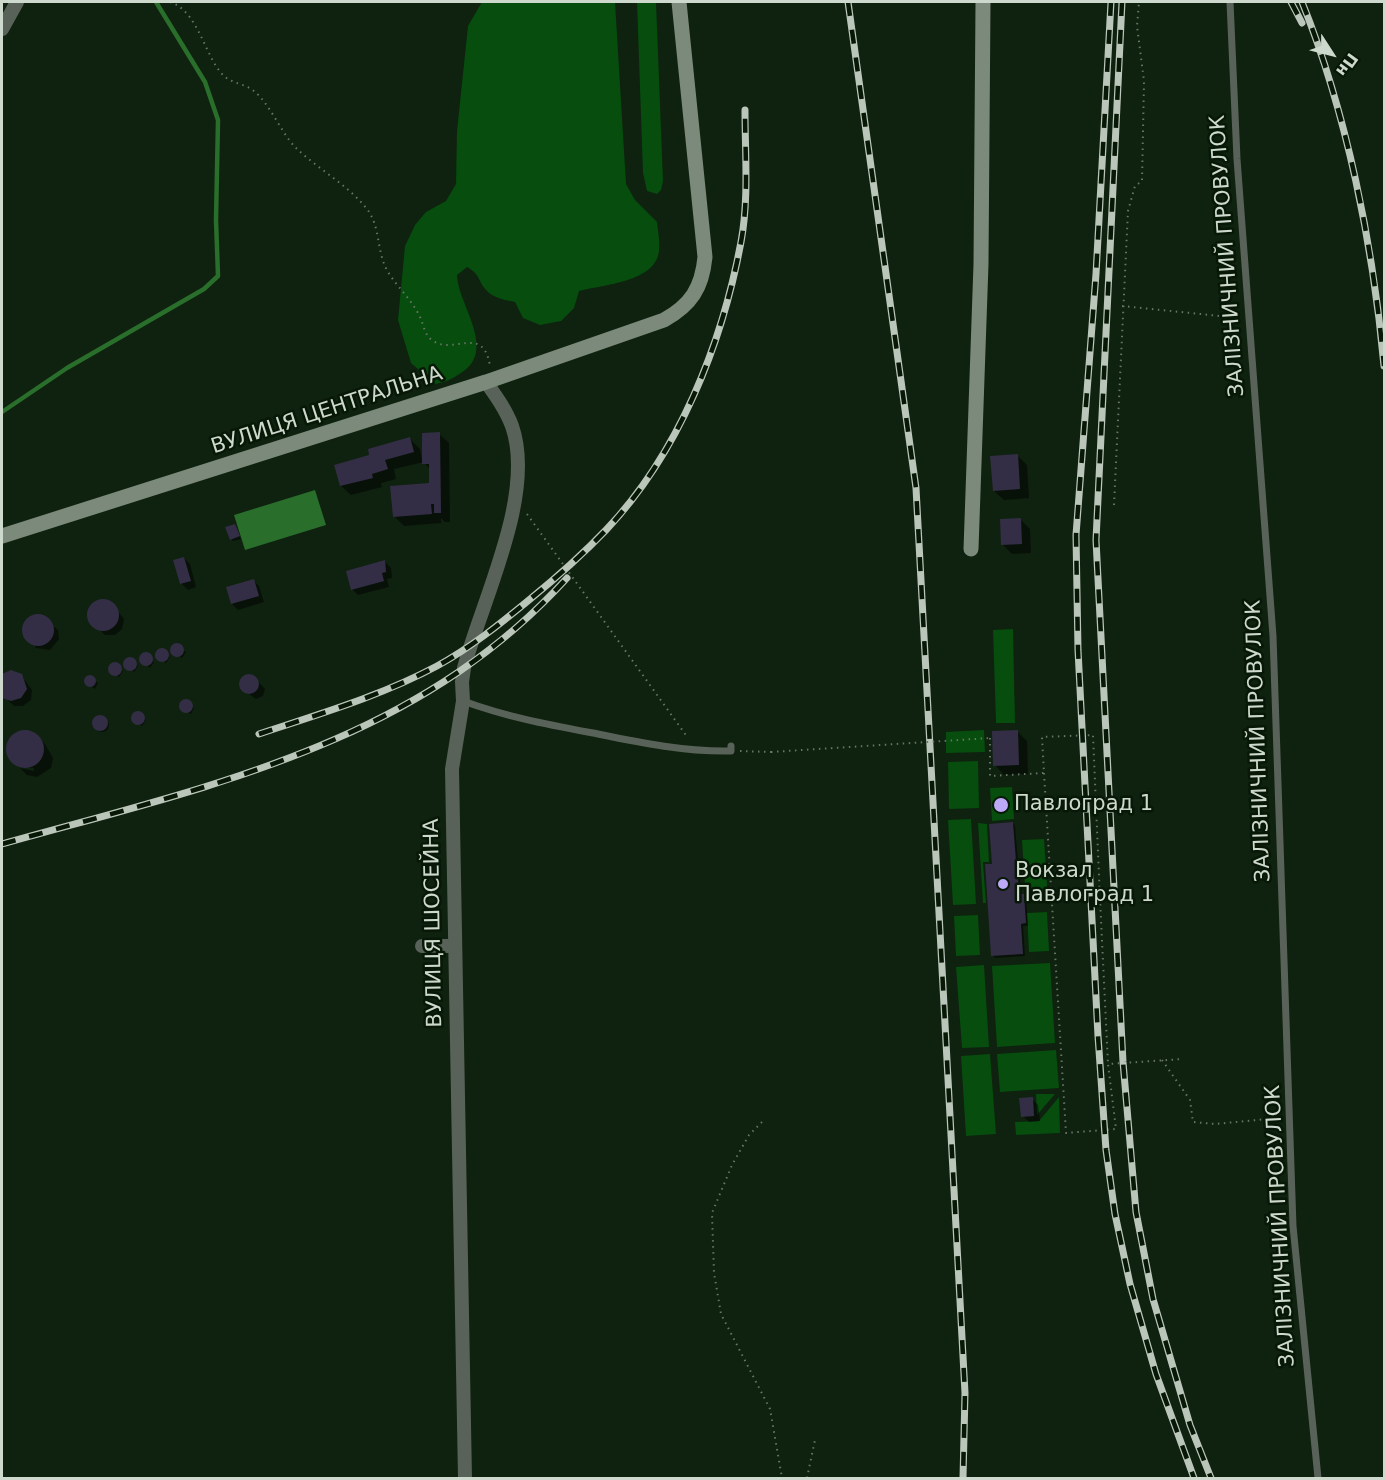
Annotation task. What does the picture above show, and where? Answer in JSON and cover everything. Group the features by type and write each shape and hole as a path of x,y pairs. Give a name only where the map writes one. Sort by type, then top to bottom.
{"street":[{"path":"2,29 17,2"},
{"name":"ВУЛИЦЯ ЦЕНТРАЛЬНА","path":"2,536 488,382 663,320 679,311 693,298 704,274 705,257 679,2"},
{"path":"971,549 981,264 983,2"},
{"name":"ВУЛИЦЯ ШОСЕЙНА","path":"465,1479 452,769 463,701 464,668 497,574 514,496 517,453 512,427 488,382"},
{"path":"422,946 455,946"}],"lane":[{"name":"ЗАЛІЗНИЧНИЙ ПРОВУЛОК","path":"1230,2 1248,328 1273,636 1293,1226 1318,1479"},
{"path":"463,701 508,718 697,750 731,748"}],"path":[{"path":"170,2 190,19 224,76 256,92 295,146 367,209 377,231 379,255 415,308 426,333 433,341 447,345 462,342 481,346 488,354 488,382"},
{"path":"1114,505 1128,211 1135,186 1142,181 1144,81 1137,26 1139,2"},
{"path":"1122,306 1220,316 1248,328"},
{"path":"514,496 697,750"},
{"path":"1093,735 1108,1064 1116,1129 1066,1133 1044,773 1042,737 1093,735"},
{"path":"731,748 771,752 990,738 990,776 1044,773"},
{"path":"1051,899 1100,899"},
{"path":"1108,1064 1183,1059"},
{"path":"1162,1060 1190,1100 1193,1122 1215,1124 1288,1117"},
{"path":"762,1122 749,1136 732,1165 712,1213 714,1273 721,1314 770,1409 782,1479"},
{"path":"807,1479 815,1440"}],"shaded area":[{"path":"482,2 615,2 626,184 635,200 657,222 659,251 656,261 638,276 614,284 579,291 574,308 561,321 540,325 523,318 515,302 489,293 474,272 467,267 457,275 473,327 476,352 471,363 461,373 435,384 411,363 398,320 405,246 415,225 426,212 446,201 456,184 457,131 468,26"},
{"path":"637,2 656,2 663,181 661,190 657,194 647,191 643,173"},
{"path":"315,490 326,525 245,550 234,515"},
{"path":"1013,629 1015,723 996,723 993,630"},
{"path":"984,730 985,752 946,753 946,732"},
{"path":"978,761 979,808 949,809 948,762"},
{"path":"1012,787 1014,819 992,821 990,788"},
{"path":"971,819 976,904 953,905 948,820"},
{"path":"978,823 987,824 989,862 983,862 986,903 983,903"},
{"path":"1044,839 1048,900 1026,901 1022,840"},
{"path":"1047,912 1049,951 1029,952 1027,913"},
{"path":"978,915 980,955 956,956 954,916"},
{"path":"1050,963 1055,1043 997,1047 992,966"},
{"path":"984,965 989,1047 962,1048 956,967"},
{"path":"1056,1050 1059,1088 1000,1092 997,1054"},
{"path":"990,1054 996,1134 966,1136 961,1056"},
{"path":"1036,1094 1055,1094 1037,1115"},
{"path":"1059,1097 1060,1133 1016,1135 1015,1122 1039,1121"}],"building":[{"path":"440,432 441,513 434,513 434,504 431,504 432,514 393,517 390,486 429,483 429,464 422,464 422,433"},
{"path":"410,437 414,452 385,460 388,469 372,474 373,478 340,486 334,465 369,455 368,449"},
{"path":"1018,454 1020,489 993,491 990,456"},
{"path":"1021,518 1022,544 1001,545 1000,519"},
{"path":"235,524 240,536 230,540 225,527"},
{"path":"184,557 191,581 180,584 173,560"},
{"path":"385,560 386,572 382,573 384,581 351,590 346,571"},
{"path":"254,579 259,596 231,604 226,587"},
{"path":"103,599 114,604 119,615 114,626 103,631 92,626 87,615 92,604"},
{"path":"38,614 49,619 54,630 49,641 38,646 27,641 22,630 27,619"},
{"path":"177,643 182,645 184,650 182,655 177,657 172,655 170,650 172,645"},
{"path":"162,648 167,650 169,655 167,660 162,662 157,660 155,655 157,650"},
{"path":"146,652 151,654 153,659 151,664 146,666 141,664 139,659 141,654"},
{"path":"130,657 135,659 137,664 135,669 130,671 125,669 123,664 125,659"},
{"path":"115,662 120,664 122,669 120,674 115,676 110,674 108,669 110,664"},
{"path":"11,670 22,674 27,689 21,698 11,701 2,698 2,674"},
{"path":"249,674 256,677 259,684 256,691 249,694 242,691 239,684 242,677"},
{"path":"92,675 96,681 92,687 88,687 84,679"},
{"path":"186,699 191,701 193,706 191,711 186,713 181,711 179,706 181,701"},
{"path":"138,711 143,713 145,718 143,723 138,725 133,723 131,718 133,713"},
{"path":"100,715 106,717 108,723 106,729 100,731 94,729 92,723 94,717"},
{"path":"25,730 39,735 44,749 39,763 25,768 11,763 6,749 11,735"},
{"path":"1018,730 1019,765 993,766 992,731"},
{"name":"Вокзал Павлоград 1","path":"1013,822 1016,861 1022,861 1023,874 1018,875 1019,894 1024,894 1026,923 1021,924 1023,954 991,956 985,864 992,864 989,824"},
{"path":"1033,1097 1034,1116 1021,1117 1019,1098"}],"waterway":[{"path":"2,412 67,368 204,289 218,276 216,220 218,120 205,82 156,2"}],"railway":[{"path":"848,2 916,488 965,1393 963,1478"},
{"path":"1111,2 1096,274 1076,535 1078,650 1098,1036 1106,1150 1115,1214 1130,1284 1156,1374 1194,1478"},
{"path":"1122,2 1096,540 1123,1062 1136,1212 1153,1299 1190,1425 1211,1478"},
{"path":"1291,2 1302,23"},
{"path":"1302,2 1332,89 1356,181 1373,274 1384,366"},
{"path":"259,734 349,704 416,677 461,651 507,618 559,575 606,530 632,500 676,432 694,395 722,319 733,281 743,226 746,193 745,110"},
{"path":"2,844 232,778 306,752 376,720 444,681 508,635 567,578"}],"place":[{"name":"Павлоград 1","path":"1001,805"},
{"name":"Вокзал Павлоград 1","path":"1003,884"}]}
